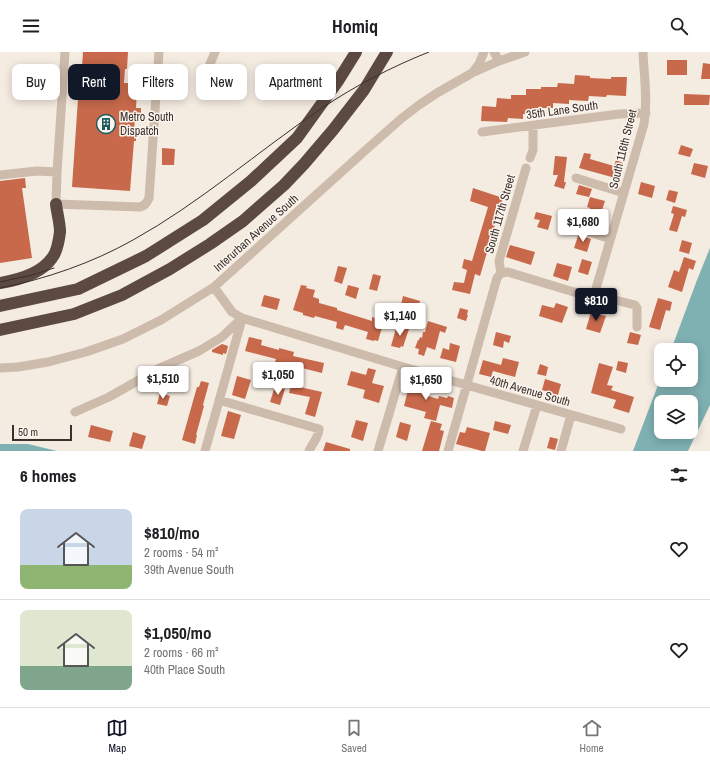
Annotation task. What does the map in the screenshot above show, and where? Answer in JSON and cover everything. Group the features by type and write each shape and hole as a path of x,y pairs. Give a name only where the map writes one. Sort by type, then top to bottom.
{"highway":[{"path":"0,306 78,289 146,256 203,220 251,181 297,138 338,81 356,52"},
{"path":"0,330 74,314 122,295 170,269 243,221 284,185 333,130 364,90 387,52"},
{"path":"0,283 22,278 35,272 41,269 52,258 60,231 56,204"}],"street":[{"path":"65,52 56,204 140,207 144,206 149,198 159,52"},
{"path":"210,64 215,52"},
{"path":"472,74 479,64 484,52"},
{"path":"494,52 499,61"},
{"name":"Interurban Avenue South","path":"0,368 18,367 48,362 86,352 123,338 161,320 214,287 402,118 437,93 472,74 499,61 525,52"},
{"name":"South 116th Street","path":"593,294 642,132 646,113 646,84 643,52"},
{"name":"35th Lane South","path":"482,132 619,114 646,113"},
{"path":"530,158 533,150 532,126"},
{"name":"South 117th Street","path":"448,451 497,278 501,273 499,261 526,168"},
{"path":"0,175 37,171 57,172"},
{"path":"576,178 624,193"},
{"path":"584,230 610,239"},
{"path":"501,273 508,272 587,296 593,294 635,305 637,308 637,327"},
{"name":"40th Avenue South","path":"214,287 232,312 242,318 404,367 621,429"},
{"path":"205,451 242,318"},
{"path":"75,412 109,397 160,368 199,351 222,337 242,318"},
{"path":"378,451 404,367"},
{"path":"219,400 319,429 320,432 309,451"},
{"path":"523,451 537,405"},
{"path":"561,451 571,415"}],"water":[{"path":"710,248 710,405 698,430 698,395 654,395 657,387 698,387 698,343 674,343"},
{"path":"654,396 654,439 694,439 688,451 633,451"},
{"path":"0,444 28,444 57,451 0,451"}],"building":[{"name":"Metro South Dispatch","path":"83,52 128,52 124,83 128,83 128,100 136,100 136,108 141,108 141,114 135,114 134,133 136,134 136,141 134,141 130,191 72,187 78,100 120,100 120,64 82,64"},
{"path":"667,60 687,60 687,75 667,75"},
{"path":"703,63 710,64 710,79 701,79"},
{"path":"575,75 590,76 590,78 611,79 611,77 627,77 626,96 589,96 588,101 569,100 569,104 553,103 553,108 538,108 538,114 523,114 523,119 508,118 507,122 481,121 482,106 496,107 497,98 511,99 511,95 526,95 526,89 557,87 558,83 574,84"},
{"path":"684,94 710,95 709,105 684,105"},
{"path":"681,145 693,149 690,157 678,154"},
{"path":"162,148 175,149 174,165 162,165"},
{"path":"584,153 591,154 590,159 614,166 616,160 623,163 619,179 579,168"},
{"path":"555,156 567,157 564,182 566,182 564,189 554,186 558,175 553,175"},
{"path":"694,163 708,166 705,178 691,174"},
{"path":"25,178 26,188 22,188 32,258 0,263 0,181"},
{"path":"641,182 655,186 652,198 638,194"},
{"path":"579,185 592,189 589,197 576,194"},
{"path":"473,188 503,198 480,276 475,274 470,294 452,290 454,282 464,283 467,270 462,268 464,259 472,261 488,207 470,201"},
{"path":"669,190 678,192 675,203 666,200"},
{"path":"590,197 605,201 596,228 585,224 590,208 587,207"},
{"path":"673,206 687,210 685,217 682,216 677,232 669,230 674,214 671,213"},
{"path":"536,212 552,216 548,230 537,227 540,220 534,219"},
{"path":"579,233 582,236 591,239 587,252 574,248"},
{"path":"682,240 692,243 689,254 679,251"},
{"path":"510,245 535,252 531,265 506,257"},
{"path":"684,257 696,261 693,270 689,268 682,292 668,287 674,270 679,272"},
{"path":"582,259 592,262 588,275 578,272"},
{"path":"557,263 572,267 568,281 553,276"},
{"path":"338,266 347,268 342,284 334,281"},
{"path":"373,274 381,276 377,291 369,289"},
{"path":"301,285 315,290 313,297 319,299 319,303 372,321 372,317 384,321 378,341 366,339 368,332 345,325 343,330 336,328 337,322 315,316 314,318 303,315 303,313 293,310"},
{"path":"348,285 359,288 356,299 345,295"},
{"path":"264,295 280,299 277,310 261,306"},
{"path":"403,296 420,301 419,305 422,306 420,314 400,309"},
{"path":"658,298 672,302 670,311 666,310 660,330 649,327"},
{"path":"556,303 568,307 562,323 539,316 542,305 554,308"},
{"path":"460,308 468,310 466,321 457,318"},
{"path":"591,312 606,316 600,333 586,329"},
{"path":"428,321 447,327 445,333 440,331 435,350 427,347 424,356 418,354 419,349 415,348 420,337 422,338 423,332 425,332"},
{"path":"397,325 409,329 403,347 401,346 400,348 391,346"},
{"path":"496,332 511,336 509,343 504,341 503,348 493,345"},
{"path":"630,332 641,335 638,345 627,343"},
{"path":"249,337 262,340 261,345 294,352 293,356 324,363 322,373 290,365 288,370 274,365 276,359 245,351"},
{"path":"450,343 460,346 456,362 440,358 443,348 449,350"},
{"path":"222,344 228,346 226,354 223,353 223,355 212,352 212,350"},
{"path":"503,358 519,362 515,377 493,371 491,377 479,374 483,360 501,365"},
{"path":"618,361 628,363 626,373 616,370"},
{"path":"599,363 613,367 607,385 613,386 611,390 634,397 629,413 613,408 616,400 591,393"},
{"path":"540,364 548,367 546,376 537,374"},
{"path":"368,368 376,370 372,383 384,386 379,403 363,398 365,390 347,385 351,371 366,375"},
{"path":"237,376 251,380 245,399 232,395"},
{"path":"545,379 561,384 558,395 542,390"},
{"path":"201,381 209,383 195,444 182,440 197,387 199,387"},
{"path":"410,382 427,387 425,395 438,399 439,396 454,398 452,408 440,405 436,421 424,418 426,412 404,406"},
{"path":"291,385 322,392 315,417 305,414 310,397 289,393"},
{"path":"275,386 285,389 280,405 270,402"},
{"path":"160,393 170,396 167,406 157,404"},
{"path":"228,411 241,415 234,439 221,436"},
{"path":"356,420 368,423 363,441 351,437"},
{"path":"431,421 442,424 440,430 444,431 439,451 422,451"},
{"path":"495,421 511,425 508,434 493,430"},
{"path":"400,422 411,425 407,441 396,437"},
{"path":"91,425 113,431 110,442 88,437"},
{"path":"467,427 490,433 485,451 456,444 460,432 465,433"},
{"path":"133,432 146,436 142,449 129,446"},
{"path":"550,437 558,439 555,450 547,448"},
{"path":"326,442 350,449 350,451 323,451"}],"tram line":[{"path":"0,288 34,280 85,263 133,240 182,210 298,124 322,108 360,85 429,52"},
{"path":"0,282 32,275 54,268"}],"place":[{"name":"Metro South Dispatch","path":"106,124"}]}
